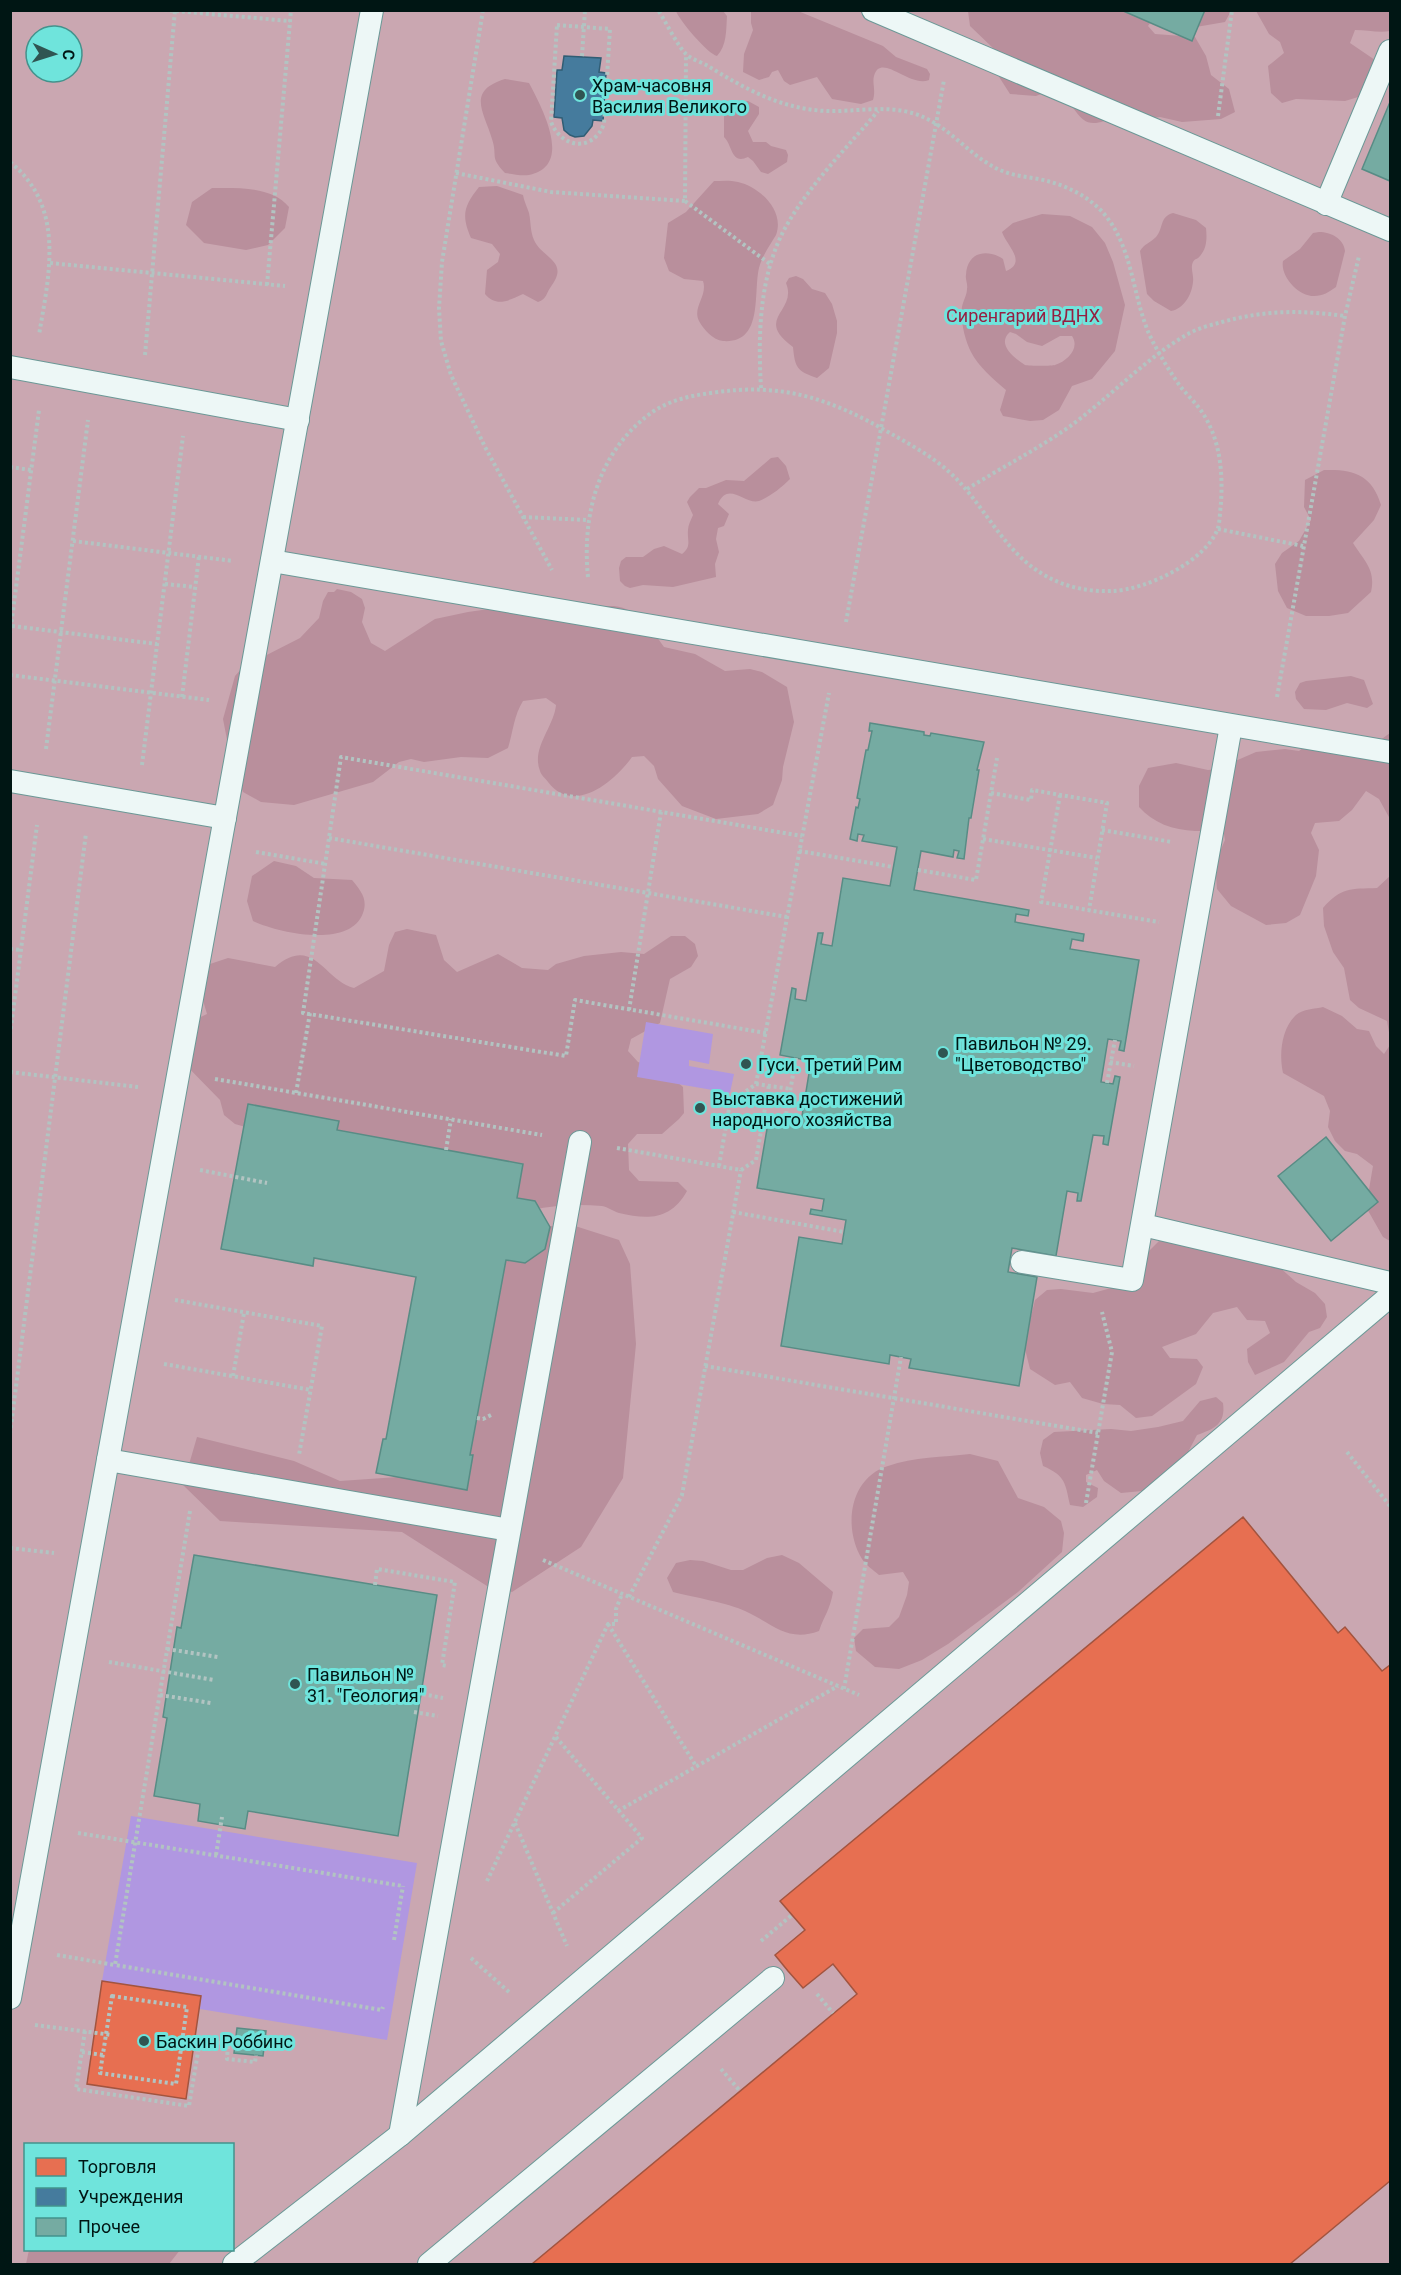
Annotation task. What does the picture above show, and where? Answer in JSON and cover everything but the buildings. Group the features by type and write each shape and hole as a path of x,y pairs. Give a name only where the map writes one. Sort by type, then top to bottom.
{"lane":[{"path":"10,1998 372,10"},
{"path":"873,10 1390,230"},
{"path":"1326,204 1390,51"},
{"path":"10,367 298,420"},
{"path":"272,563 582,612 1390,752"},
{"path":"1022,1262 1132,1280 1231,726"},
{"path":"10,780 225,818"},
{"path":"400,2135 580,1142"},
{"path":"1143,1226 1390,1283"},
{"path":"234,2265 400,2135 1390,1296"},
{"path":"108,1460 293,1492 508,1537"},
{"path":"429,2265 773,1978"}],"path":[{"path":"164,10 291,21"},
{"path":"267,285 291,10"},
{"path":"483,10 441,262 439,308 441,341 451,375 477,430 523,517 582,612"},
{"path":"582,57 585,10"},
{"path":"582,612 588,520 594,494 606,466 629,432 654,411 676,400 735,389 760,388 792,391 813,397 882,428 946,468 967,489 1008,544 1027,564 1047,577 1068,586 1112,591 1132,588 1169,574 1205,548 1218,529 1221,470 1216,440 1202,412 1181,388 1159,354 1146,328 1121,241 1101,210 1060,185 1007,173 994,167 936,123 908,111 824,111 799,108 743,88 686,54 657,10"},
{"path":"1212,155 1232,10"},
{"path":"140,391 175,11"},
{"path":"557,25 584,28 610,29 604,124 599,136 588,142 575,144 556,133 551,122 557,25"},
{"path":"756,1084 882,428 951,43"},
{"path":"685,201 686,54"},
{"path":"760,388 761,316 770,264 784,231 800,205 878,111"},
{"path":"10,162 31,186 43,210 50,233 50,264 38,336"},
{"path":"456,173 551,192 685,201 770,264"},
{"path":"1272,732 1345,316 1369,220"},
{"path":"50,264 321,292"},
{"path":"967,489 1068,427 1159,354 1187,334 1200,328 1259,313 1292,310 1345,316"},
{"path":"10,634 41,392 46,374"},
{"path":"10,1035 94,382"},
{"path":"137,803 185,419 190,400"},
{"path":"10,467 31,470"},
{"path":"523,517 588,520"},
{"path":"1218,529 1303,546"},
{"path":"73,541 272,563"},
{"path":"182,697 199,556"},
{"path":"165,584 195,587"},
{"path":"12,626 157,644"},
{"path":"10,675 246,705"},
{"path":"766,1033 575,1000 566,1056 303,1013 341,757 802,836"},
{"path":"918,870 976,880 997,758"},
{"path":"991,793 1031,801 1032,790 1107,803 1089,910"},
{"path":"10,1434 90,795"},
{"path":"1060,795 1041,902 1195,928"},
{"path":"629,1010 662,812"},
{"path":"1102,830 1209,848"},
{"path":"330,838 787,917"},
{"path":"983,839 1097,858"},
{"path":"799,851 893,867"},
{"path":"290,858 326,864"},
{"path":"10,949 21,950"},
{"path":"296,1093 310,1013"},
{"path":"1107,1083 1115,1040"},
{"path":"785,1120 796,1058"},
{"path":"1110,1062 1127,1065"},
{"path":"10,1072 296,1093 741,1170 756,1160 770,1085"},
{"path":"719,1166 730,1103 756,1084 791,1089"},
{"path":"446,1150 451,1119"},
{"path":"162,1163 267,1183"},
{"path":"629,1597 682,1495 741,1170"},
{"path":"733,1212 844,1232"},
{"path":"139,1294 322,1326 293,1492"},
{"path":"233,1376 244,1313"},
{"path":"1076,1562 1112,1352"},
{"path":"127,1357 311,1390"},
{"path":"844,1689 901,1357"},
{"path":"705,1366 1098,1433"},
{"path":"477,1418 483,1419 491,1414"},
{"path":"483,1419 487,1424"},
{"path":"1347,1452 1390,1506"},
{"path":"115,1965 196,1475"},
{"path":"508,1537 622,1594 899,1713"},
{"path":"375,1585 377,1569 455,1582 441,1665"},
{"path":"608,1624 616,1624 616,1609 622,1594"},
{"path":"42,1827 479,1899 608,1624"},
{"path":"608,1624 696,1766"},
{"path":"167,1649 218,1657"},
{"path":"73,1656 214,1680"},
{"path":"618,1810 838,1686"},
{"path":"417,1694 432,1696"},
{"path":"160,1695 211,1703"},
{"path":"414,1712 428,1714"},
{"path":"553,1913 642,1838 555,1736"},
{"path":"216,1855 222,1817"},
{"path":"514,1822 582,1980"},
{"path":"392,1950 403,1886"},
{"path":"19,1948 382,2010 384,2001"},
{"path":"465,1952 537,2018"},
{"path":"817,1994 833,2013"},
{"path":"112,1996 187,2007 176,2084 100,2073 106,2034 112,1996"},
{"path":"31,2024 112,2035"},
{"path":"85,2031 76,2089 189,2106 200,2040 228,2044 227,2059 255,2062 256,2055"},
{"path":"82,2052 103,2055"}],"green space":[{"name":"Выставка достижений народного хозяйства","path":"11,11 1390,11 1390,2264 11,2264"},
{"path":"676,11 723,11 727,16 725,38 723,47 717,56 694,36"},
{"path":"751,11 798,11 883,46 896,57 927,69 930,74 929,80 913,79 883,68 878,70 874,76 873,100 861,104 832,99 817,77 790,85 784,81 778,70 772,72 769,77 759,80 743,72 744,54 753,30"},
{"path":"968,11 1231,11 1225,22 1196,27 1156,14 1148,26 1155,34 1195,37 1206,56 1211,75 1229,89 1235,112 1221,119 1182,122 1160,117 1139,120 1118,114 1095,123 1081,118 1056,88 1036,96 1010,94 994,69 994,49 970,26"},
{"path":"1256,11 1390,11 1390,31 1355,30 1350,43 1375,60 1368,94 1345,101 1296,99 1282,103 1271,93 1268,66 1284,53 1280,42 1269,34"},
{"path":"505,79 529,83 551,135 550,160 542,169 529,175 505,173 500,167 495,160 494,145 482,111 482,96 485,90"},
{"path":"748,101 759,107 759,114 748,131 753,142 766,142 771,146 786,150 788,155 787,162 768,174 761,172 748,157 738,159 735,157 724,137 724,115 737,103"},
{"path":"714,181 735,181 754,189 769,201 777,217 776,235 759,268 756,303 751,326 736,340 719,340 706,331 697,316 704,292 703,281 684,279 669,271 664,258 668,223 686,212"},
{"path":"497,186 523,195 534,240 556,265 556,277 541,301 538,302 523,294 499,302 485,294 487,270 498,262 500,254 492,244 471,238 465,217 467,205 479,187"},
{"path":"212,188 254,190 273,195 289,207 285,228 268,245 246,250 204,243 186,225 192,202"},
{"path":"1173,213 1196,220 1206,228 1206,243 1204,250 1192,264 1193,282 1189,296 1180,307 1171,311 1147,294 1140,251 1156,237 1166,217"},
{"name":"Сиренгарий ВДНХ","path":"1042,214 1070,216 1092,227 1105,243 1125,305 1115,351 1092,379 1072,386 1059,410 1043,420 1030,421 1003,416 1000,410 1006,390 974,357 962,324 962,307 967,291 967,267 970,261 979,254 985,253 1003,259 1006,271 1012,267 1015,263 1014,253 1002,232 1013,223","holes":["1010,332 1027,342 1042,346 1060,336 1072,336 1075,345 1071,354 1055,365 1025,365 1012,355 1006,346 1006,337"]},
{"path":"1319,232 1336,237 1342,243 1345,251 1336,287 1314,296 1302,293 1291,284 1284,273 1283,261 1300,249 1313,233"},
{"path":"796,276 803,279 812,289 825,293 832,304 837,321 837,333 829,368 817,378 798,368 793,347 777,329 776,322 787,301 786,283 789,278"},
{"path":"778,457 786,466 790,479 780,488 759,501 727,494 718,504 729,514 724,526 718,528 716,539 719,552 715,564 716,577 673,587 643,585 630,588 620,581 619,568 621,561 626,557 643,557 654,549 664,546 682,554 685,551 688,546 688,526 693,515 687,502 699,488 706,488 726,480 744,481 771,458"},
{"path":"1324,470 1344,471 1360,476 1367,480 1377,495 1381,505 1374,520 1353,543 1368,566 1372,584 1371,592 1348,613 1306,616 1287,608 1278,591 1275,564 1282,553 1299,541 1311,520 1304,507 1305,480"},
{"path":"337,589 351,592 362,599 365,608 362,622 371,643 385,651 435,619 468,612 496,608 614,606 637,615 649,626 664,647 695,654 725,671 750,669 762,672 787,687 794,722 782,780 773,805 758,814 716,819 682,806 658,779 654,766 644,756 632,757 615,776 593,791 570,796 558,792 541,774 538,762 538,754 556,705 546,698 523,701 508,748 488,758 461,757 424,762 411,759 399,762 373,782 294,805 261,802 243,792 230,755 223,719 235,676 243,667 300,638 319,618 328,592 334,592"},
{"path":"1351,676 1364,680 1373,704 1367,708 1347,703 1326,710 1304,709 1296,699 1295,692 1300,683"},
{"path":"1390,733 1390,819 1379,799 1366,791 1352,810 1339,821 1315,823 1311,833 1319,850 1316,876 1300,915 1286,923 1266,925 1231,906 1217,889 1215,863 1225,840 1223,828 1198,831 1171,827 1157,821 1139,807 1139,786 1148,768 1176,763 1208,770 1217,769 1256,752 1285,749 1299,751 1318,737 1372,746"},
{"path":"274,861 296,866 314,878 352,880 361,892 365,903 363,913 356,924 344,931 329,935 313,935 279,930 253,921 247,901 252,876"},
{"path":"1390,876 1390,1038 1387,1021 1359,1008 1350,1000 1344,968 1333,952 1324,926 1323,908 1341,893 1353,889 1377,888"},
{"path":"407,929 436,935 444,960 457,972 498,954 522,968 548,970 556,964 584,956 621,952 644,954 671,936 685,936 695,944 698,956 691,967 670,979 660,1023 631,1039 628,1051 638,1062 666,1072 683,1087 684,1113 679,1119 662,1134 637,1134 628,1144 629,1170 639,1181 678,1182 687,1191 674,1208 658,1216 649,1217 619,1213 593,1205 558,1206 532,1210 235,1124 224,1115 220,1100 180,1059 188,1023 207,1014 202,997 210,964 228,958 275,967 288,958 300,955 318,962 334,977 354,988 384,971 389,945 395,932"},
{"path":"1323,1007 1342,1016 1357,1029 1369,1031 1376,1046 1384,1054 1390,1045 1390,1241 1383,1237 1366,1207 1373,1166 1357,1154 1345,1151 1335,1141 1328,1127 1330,1111 1324,1096 1283,1073 1282,1043 1287,1027 1296,1015 1309,1009"},
{"path":"572,1225 619,1240 630,1264 636,1344 623,1478 581,1547 512,1592 487,1586 402,1532 220,1521 183,1485 197,1437 294,1461 340,1481 441,1474 493,1257 517,1228"},
{"path":"1190,1238 1277,1265 1296,1282 1315,1293 1325,1304 1327,1317 1320,1328 1309,1332 1284,1362 1255,1375 1248,1362 1247,1349 1270,1333 1265,1321 1247,1320 1237,1307 1213,1313 1196,1334 1162,1347 1170,1358 1197,1359 1203,1367 1196,1384 1152,1416 1136,1418 1120,1405 1103,1404 1082,1398 1070,1382 1055,1385 1030,1369 1024,1345 1035,1300 1047,1290 1061,1289 1093,1293 1126,1284 1138,1262 1159,1241"},
{"path":"1216,1397 1223,1403 1223,1416 1218,1425 1197,1435 1187,1454 1172,1472 1142,1491 1121,1493 1104,1481 1097,1470 1086,1475 1086,1482 1098,1488 1097,1497 1083,1507 1070,1505 1063,1481 1056,1473 1043,1466 1040,1453 1043,1440 1054,1432 1111,1429 1131,1431 1158,1427 1183,1421 1200,1401"},
{"path":"970,1454 998,1461 1018,1498 1044,1507 1061,1521 1064,1533 1062,1552 1018,1592 948,1644 922,1660 899,1669 875,1667 856,1651 854,1638 863,1629 889,1627 899,1617 909,1582 903,1572 879,1575 862,1559 856,1547 852,1519 853,1505 858,1493 865,1481 875,1472 888,1466 918,1459"},
{"path":"782,1555 799,1563 833,1592 819,1631 798,1635 780,1630 738,1608 673,1592 667,1578 676,1563 690,1560 703,1561 731,1570 743,1570 767,1558"},
{"path":"29,2251 179,2251 169,2264 26,2264"}],"shaded area":[{"path":"646,1022 713,1034 709,1064 689,1060 689,1066 734,1074 730,1093 637,1077"},
{"path":"131,1816 417,1863 387,2040 200,2009 201,1996 102,1981"}],"place":[{"name":"Храм-часовня Василия Великого","path":"580,95"},
{"name":"Павильон № 29. \"Цветоводство\"","path":"943,1053"},
{"name":"Гуси. Третий Рим","path":"746,1064"},
{"name":"Выставка достижений народного хозяйства","path":"700,1108"},
{"name":"Павильон № 31. \"Геология\"","path":"295,1684"},
{"name":"Баскин Роббинс","path":"144,2041"}]}
